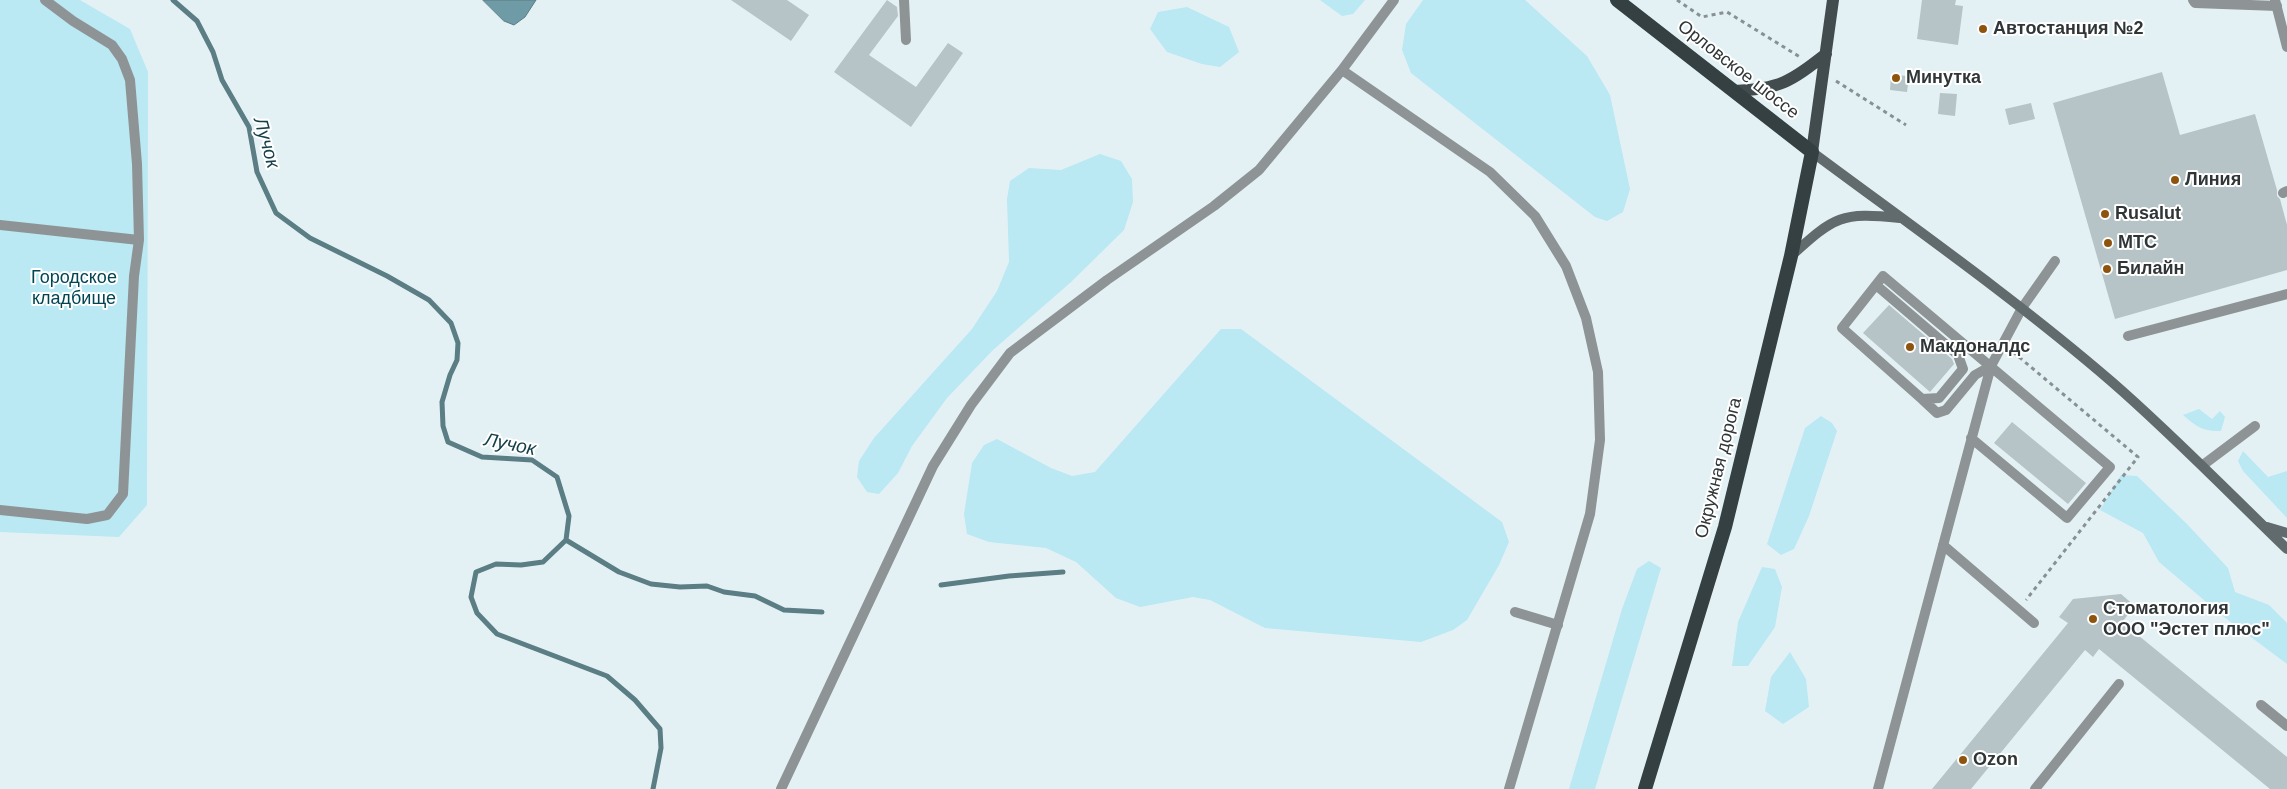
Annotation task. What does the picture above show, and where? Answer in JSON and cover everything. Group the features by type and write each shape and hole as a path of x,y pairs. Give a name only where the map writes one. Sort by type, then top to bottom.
{"highway":[{"name":"Орловское шоссе","path":"1618,0 1812,152"},
{"name":"Окружная дорога","path":"1645,789 1725,527 1791,256 1812,152"}],"main road":[{"path":"1833,0 1812,152 2022,308 2112,382 2203,465 2287,549"},
{"path":"1734,91 1764,89 1794,79 1826,54"},
{"path":"1791,256 1820,230 1843,217 1868,215 1901,219"},
{"path":"2263,525 2287,533"}],"street":[{"path":"0,510 88,519 107,514 123,494 134,276 139,240 138,164 130,80 122,59 112,45 73,21 45,0"},
{"path":"904,0 906,40"},
{"path":"781,789 933,466 971,405 1010,353 1107,280 1214,206 1259,170 1342,70 1394,0"},
{"path":"2193,0 2195,3 2276,3 2287,48"},
{"path":"1342,70 1490,172 1535,216 1566,266 1586,318 1598,372 1600,440 1590,514 1508,789"},
{"path":"0,225 139,240"},
{"path":"1878,789 1990,366 2022,308 2056,261"},
{"path":"1971,438 2067,518 2110,466 1883,276 1842,328 1937,413 1946,410 1975,375 1990,366"},
{"path":"1876,285 1958,354 1963,369 1939,398 1922,399"},
{"path":"2128,336 2287,294"},
{"path":"2203,465 2256,426"},
{"path":"1942,545 2034,623"},
{"path":"1515,612 1558,625"},
{"path":"2035,789 2119,684"},
{"path":"2261,705 2287,726"}],"path":[{"path":"1676,0 1702,17 1727,12 1802,58"},
{"path":"1859,96 1906,125"},
{"path":"2003,343 2138,457 2018,610"}],"green space":[{"name":"Городское кладбище","path":"0,0 80,0 130,29 148,72 147,505 119,537 0,532"},
{"path":"1320,0 1365,0 1353,14 1342,16"},
{"path":"1423,0 1525,0 1587,56 1610,95 1630,189 1623,212 1607,221 1595,217 1411,73 1402,50 1406,24"},
{"path":"1187,7 1229,27 1239,52 1220,67 1202,64 1167,52 1150,29 1158,12"},
{"path":"1100,154 1121,161 1132,179 1133,202 1124,230 1070,283 993,350 947,398 912,446 898,473 879,494 867,492 857,477 859,461 874,438 972,329 997,291 1009,262 1007,199 1010,181 1029,168 1061,170"},
{"path":"1221,329 1241,329 1502,522 1509,542 1499,565 1467,620 1453,630 1421,642 1265,628 1210,600 1193,597 1140,607 1116,598 1076,562 1046,548 989,542 967,534 964,514 972,463 984,445 997,439 1051,468 1072,476 1095,472"},
{"path":"2199,409 2212,419 2220,411 2225,417 2221,431 2200,428 2183,415"},
{"path":"1821,416 1832,423 1837,431 1809,516 1794,549 1781,555 1767,544 1805,428"},
{"path":"2243,451 2268,477 2287,471 2287,518 2243,471 2238,461"},
{"path":"2121,475 2137,476 2187,524 2228,568 2235,592 2269,605 2287,623 2287,664 2224,617 2159,562 2143,533 2100,510"},
{"path":"1649,561 1661,568 1595,789 1569,789 1622,609 1637,569"},
{"path":"1762,567 1775,569 1782,587 1775,627 1748,666 1732,666 1738,622"},
{"path":"1790,652 1806,679 1809,707 1783,724 1765,711 1771,677"}],"shaded area":[{"path":"483,0 536,0 525,17 514,25 504,21"}],"building":[{"path":"731,0 787,0 809,15 791,41"},
{"path":"887,0 897,7 898,16 869,55 916,87 948,43 963,53 911,127 834,72"},
{"path":"1922,0 1956,0 1955,5 1963,6 1958,45 1917,39"},
{"name":"Линия","path":"2162,72 2180,135 2255,114 2277,190 2277,196 2280,199 2287,225 2287,270 2115,319 2053,103"},
{"path":"1891,75 1909,76 1907,92 1890,90"},
{"path":"1940,93 1957,94 1955,116 1938,114"},
{"path":"2031,103 2035,119 2009,125 2005,109"},
{"name":"Макдоналдс","path":"1889,305 1952,359 1954,364 1930,392 1863,333"},
{"path":"2012,422 2086,483 2068,504 1994,443"},
{"path":"2121,594 2135,606 2122,622 2287,757 2287,789 2270,789 2099,649 2093,657 2085,650 1971,789 1932,789 2068,623 2059,617 2073,599"}],"waterway":[{"name":"Лучок","path":"173,0 197,21 213,52 222,80 249,127 257,172 276,213 310,238 387,276 429,300 451,323 458,343 457,360 450,375 442,402 443,426 448,442 482,457 532,460 557,477 569,516 566,540 543,562 521,565 496,564 476,572 471,597 477,613 497,634 607,676 635,700 660,729 661,748 653,789"},
{"path":"566,540 619,572 651,584 680,587 707,586 724,592 755,596 784,610 822,612"},
{"path":"941,585 1009,576 1063,572"}],"place":[{"name":"Автостанция №2","path":"1983,29"},
{"name":"Минутка","path":"1896,78"},
{"name":"Линия","path":"2175,180"},
{"name":"Rusalut","path":"2105,214"},
{"name":"МТС","path":"2108,243"},
{"name":"Билайн","path":"2107,269"},
{"name":"Макдоналдс","path":"1910,347"},
{"name":"Стоматология ООО \"Эстет плюс\"","path":"2093,619"},
{"name":"Ozon","path":"1963,760"}]}
